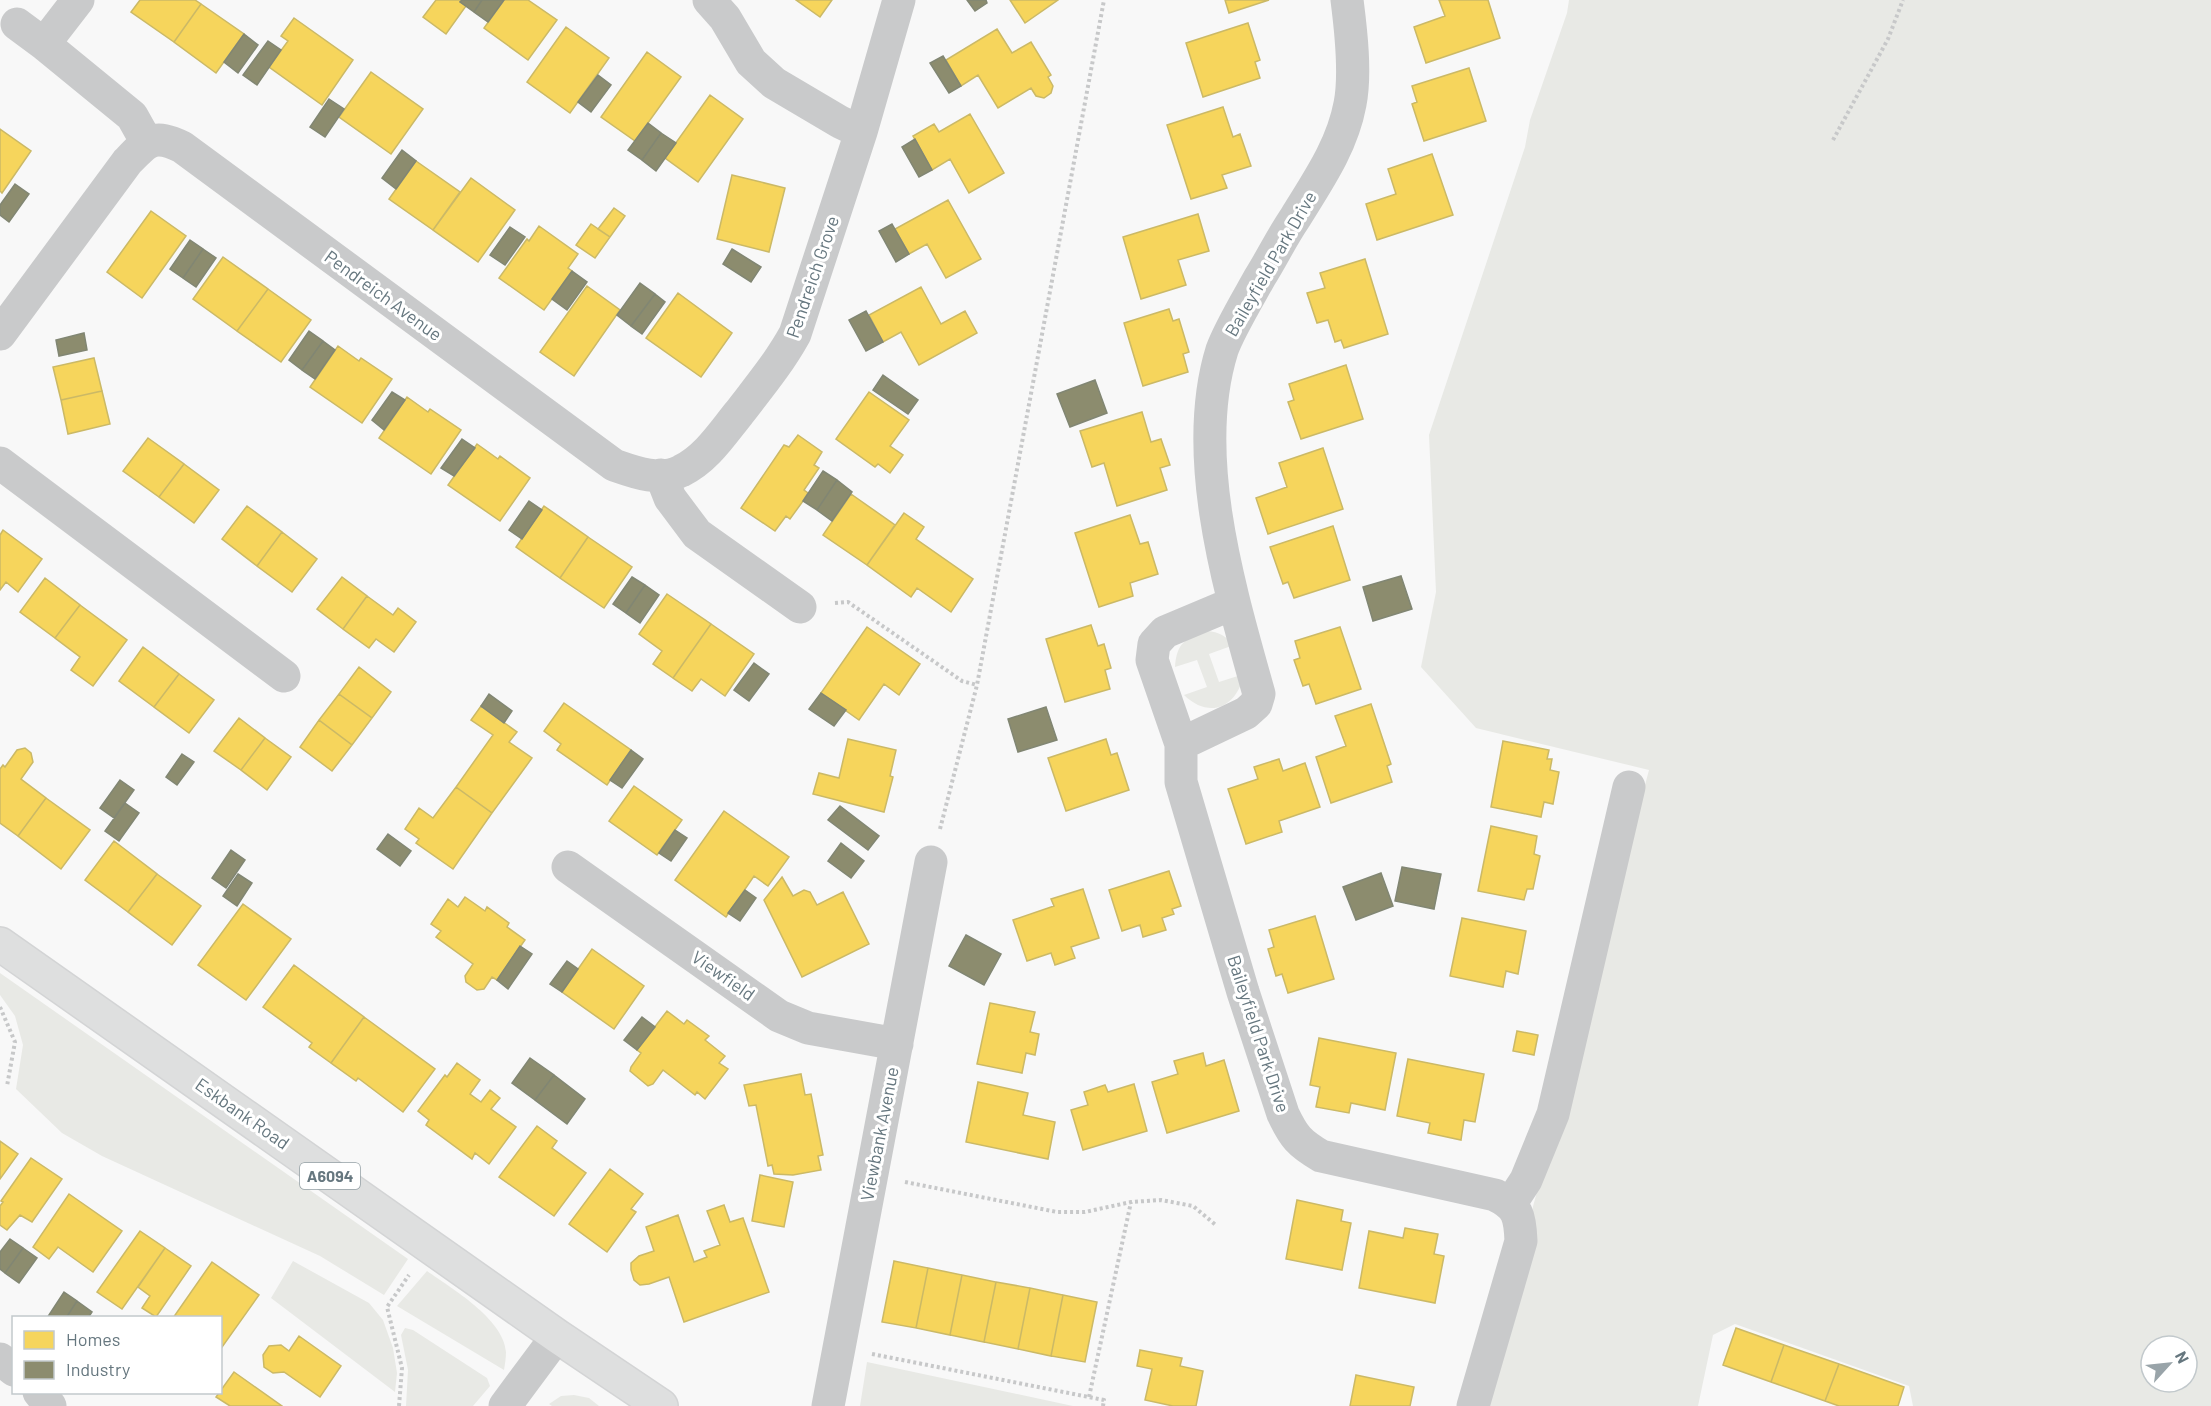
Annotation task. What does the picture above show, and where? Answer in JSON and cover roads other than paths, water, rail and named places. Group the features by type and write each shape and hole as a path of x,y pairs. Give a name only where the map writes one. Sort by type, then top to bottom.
{"main road":[{"name":"Eskbank Road","path":"0,944 557,1336 661,1406"}],"street":[{"path":"44,44 78,0"},
{"path":"710,0 725,18 751,62 774,83 861,132"},
{"name":"Pendreich Grove","path":"661,475 680,472 707,453 782,358 795,334 861,132 899,0"},
{"name":"Baileyfield Park Drive","path":"1180,744 1246,713 1256,704 1259,694 1234,603 1217,520 1212,473 1212,398 1223,348 1281,242 1330,161 1342,135 1351,103 1352,44 1347,0"},
{"path":"0,334 127,162 146,141 132,116 17,24"},
{"name":"Pendreich Avenue","path":"146,141 165,139 182,147 614,465 641,474 661,475"},
{"path":"0,463 284,676"},
{"path":"661,475 670,498 697,534 800,607"},
{"name":"Baileyfield Park Drive","path":"1234,603 1165,632 1154,644 1152,660 1180,744 1181,782 1283,1114 1301,1144 1321,1156 1495,1195 1511,1203"},
{"path":"1473,1406 1521,1241 1520,1222 1511,1203 1526,1180 1553,1114 1629,787"},
{"name":"Viewbank Avenue","path":"828,1406 931,862"},
{"name":"Viewfield","path":"568,867 779,1016 808,1028 897,1044"},
{"path":"505,1406 557,1336"},
{"path":"0,1359 12,1368"},
{"path":"41,1394 50,1406"}]}
